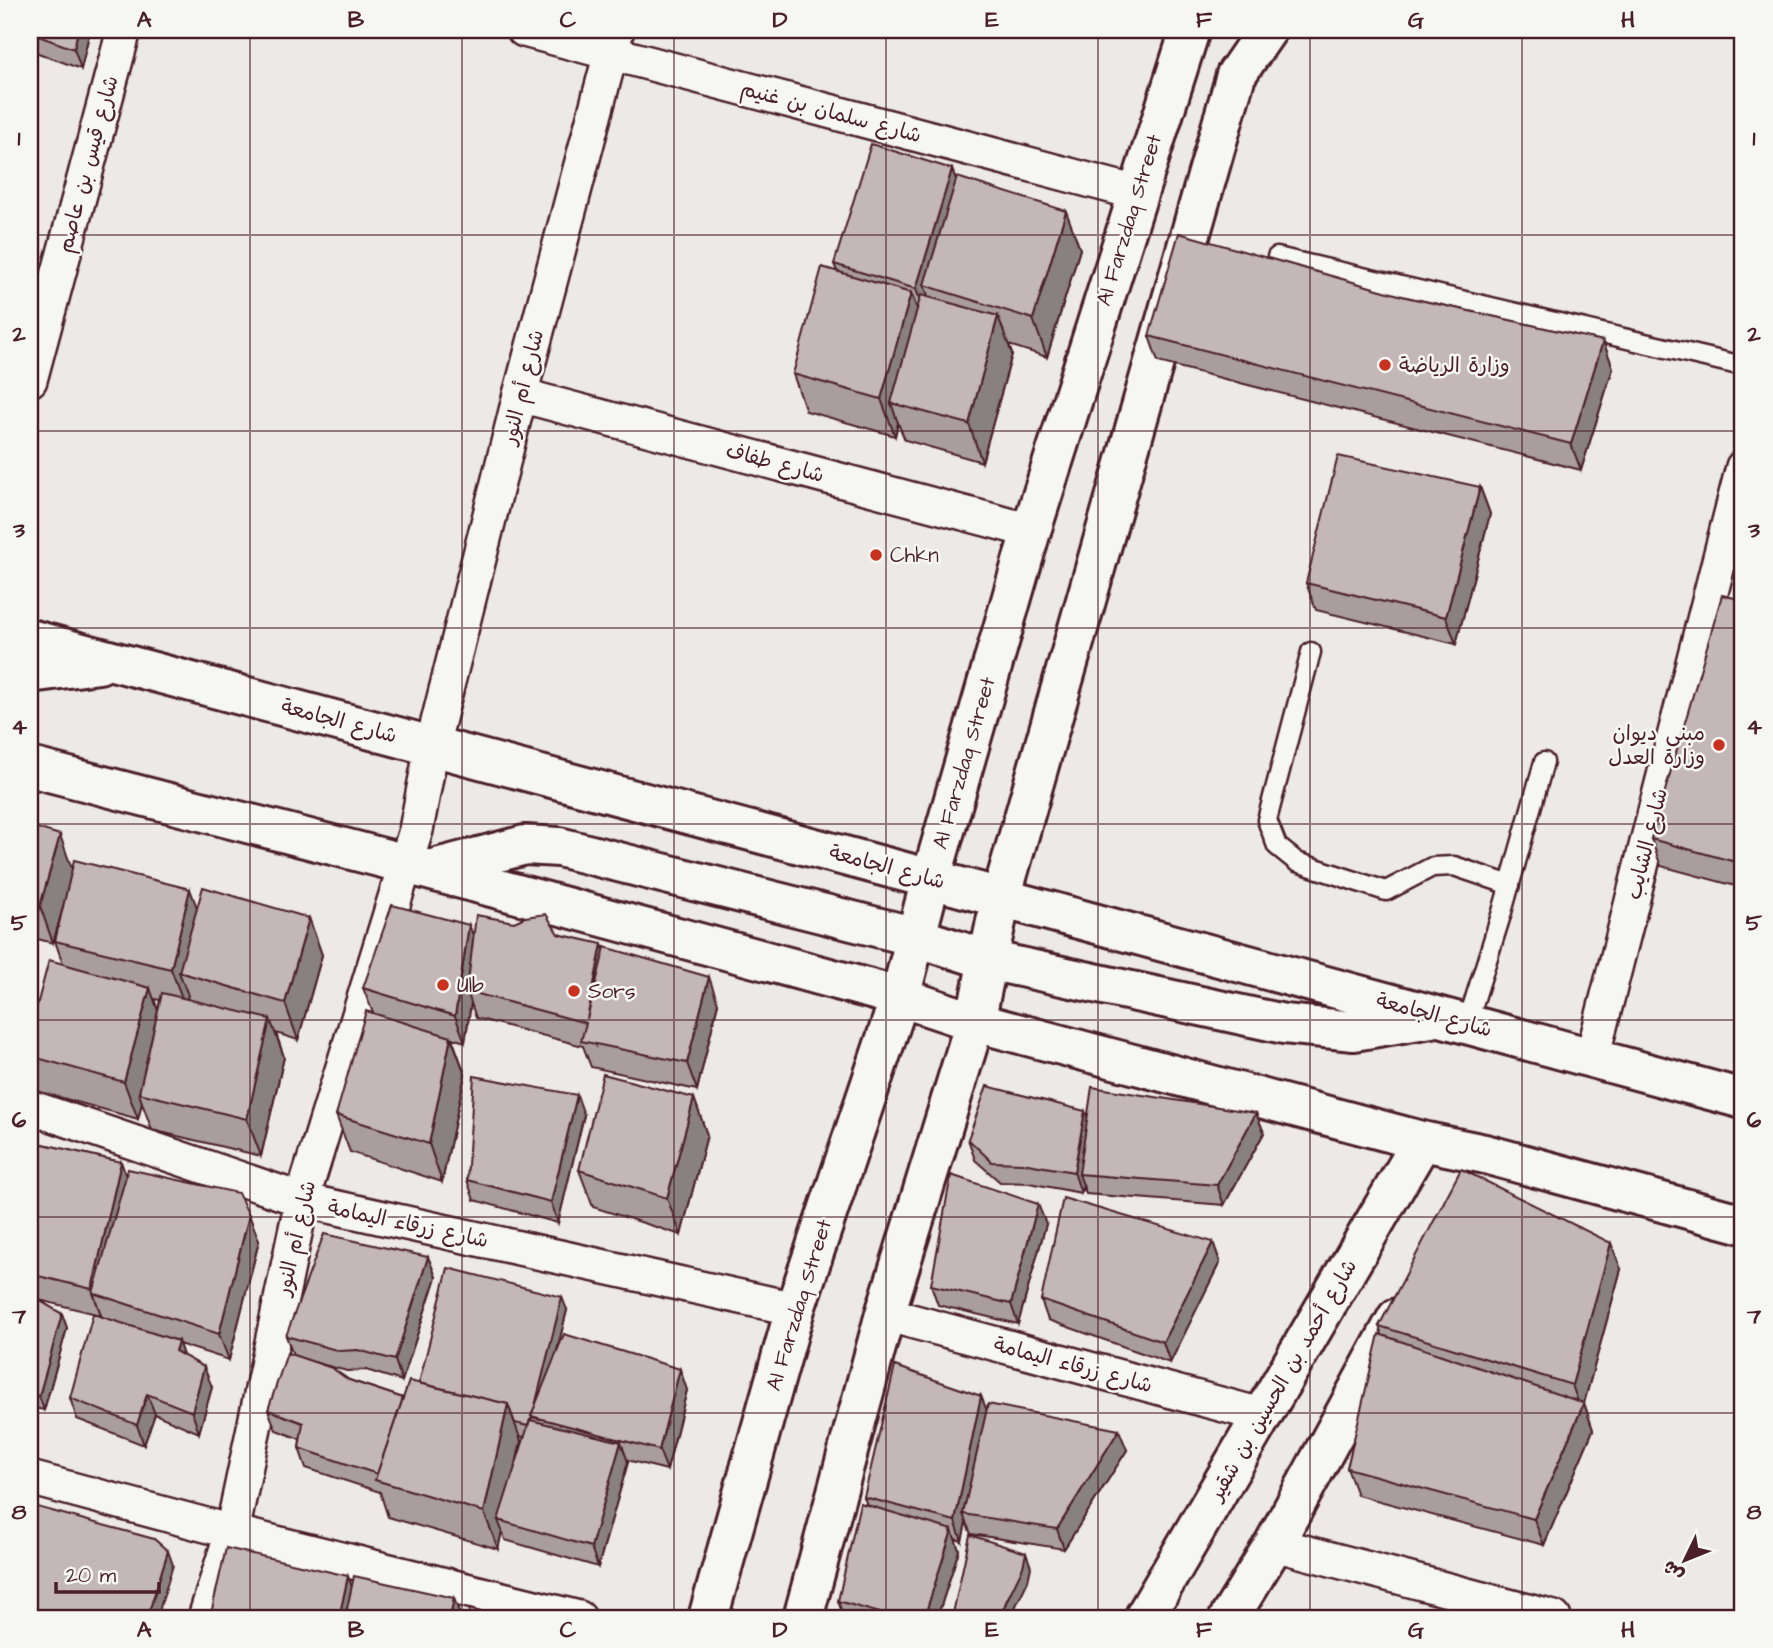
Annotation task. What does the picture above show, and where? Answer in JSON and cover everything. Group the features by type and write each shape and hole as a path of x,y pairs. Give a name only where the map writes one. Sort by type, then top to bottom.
{"main road":[{"name":"Al Farzdaq Street","path":"708,1618 795,1309 900,997 1031,531 1190,30"},
{"path":"803,1618 885,1314 975,1022 1001,898 1236,75 1267,30"},
{"name":"شارع الجامعة","path":"30,639 1743,1099"},
{"path":"30,673 115,661"},
{"path":"30,767 419,867 900,997 975,1022 1743,1224"},
{"path":"419,867 526,845 559,847 916,937 988,960 1284,1024 1354,1031 1453,1020"},
{"name":"شارع أحمد بن الحسين بن شقير","path":"1144,1618 1422,1141"},
{"path":"1466,1191 1485,1154"},
{"path":"1229,1618 1274,1544 1413,1288"}],"street":[{"name":"شارع قيس بن عاصم","path":"30,380 124,30"},
{"name":"شارع سلمان بن غنيم","path":"524,30 614,41 1138,193"},
{"name":"شارع أم النور","path":"205,1618 232,1532 303,1200 419,867 416,830 432,746 520,396 614,41"},
{"name":"شارع طفاف","path":"520,396 1031,531"},
{"name":"شارع الشايب","path":"1592,1058 1743,467"},
{"name":"شارع زرقاء اليمامة","path":"30,1107 303,1200 795,1309"},
{"name":"شارع زرقاء اليمامة","path":"885,1314 1261,1415"},
{"path":"30,1478 232,1532 579,1618"},
{"path":"1274,1544 1554,1618"}],"lane":[{"path":"1277,257 1743,366"},
{"path":"1311,652 1267,820 1278,846 1297,862 1386,891 1432,867 1454,866 1510,885"},
{"path":"1453,1020 1510,885 1544,762"}],"building":[{"path":"30,30 78,30 74,49 30,33"},
{"path":"871,144 952,169 916,289 834,264"},
{"path":"957,177 1066,211 1033,319 924,285"},
{"name":"وزارة الرياضة","path":"1179,233 1406,297 1603,341 1571,444 1149,336"},
{"path":"822,267 911,293 881,399 793,374"},
{"path":"921,295 998,316 969,424 891,403"},
{"path":"1338,456 1480,487 1446,617 1306,583"},
{"name":"مبنى ديوان وزارة العدل","path":"1722,595 1743,600 1743,864 1651,839"},
{"path":"30,826 60,835 40,906 30,903"},
{"path":"74,860 190,889 171,969 55,941"},
{"path":"203,887 309,918 285,1003 179,972"},
{"path":"392,905 469,925 455,1016 363,988"},
{"path":"546,914 558,934 602,944 587,1019 605,947 709,977 687,1063 581,1041 586,1023 467,991 476,915 514,922 525,917"},
{"path":"49,960 150,988 124,1082 30,1056 30,1032"},
{"path":"162,993 270,1019 247,1119 139,1093"},
{"path":"366,1011 451,1037 429,1144 336,1115"},
{"path":"603,1074 694,1098 667,1198 579,1170"},
{"path":"474,1076 577,1095 551,1202 467,1180"},
{"path":"987,1086 1085,1111 1074,1172 1022,1163 992,1162 968,1139"},
{"path":"1092,1087 1256,1113 1217,1185 1079,1174"},
{"path":"30,1141 121,1162 92,1289 30,1274"},
{"path":"128,1169 238,1193 249,1215 219,1334 93,1293"},
{"path":"1461,1169 1611,1243 1572,1385 1379,1326"},
{"path":"951,1175 1038,1204 1011,1304 931,1285"},
{"path":"1063,1198 1213,1242 1163,1342 1041,1300"},
{"path":"324,1234 428,1257 395,1360 358,1350 340,1351 286,1336"},
{"path":"448,1268 562,1297 528,1426 515,1423 508,1404 419,1383"},
{"path":"30,1295 62,1314 39,1396 30,1395"},
{"path":"93,1314 178,1341 175,1351 204,1367 192,1412 147,1394 137,1425 70,1398"},
{"path":"564,1334 680,1369 659,1450 531,1416"},
{"path":"1379,1334 1584,1403 1534,1519 1347,1468"},
{"path":"287,1353 332,1368 349,1380 403,1398 377,1474 299,1448 303,1423 268,1410"},
{"path":"895,1366 981,1396 955,1521 864,1497"},
{"path":"409,1381 508,1404 484,1512 375,1480"},
{"path":"988,1404 1119,1430 1057,1529 963,1514"},
{"path":"530,1420 621,1442 591,1547 498,1520"},
{"path":"860,1503 952,1530 924,1618 897,1618 838,1601"},
{"path":"30,1505 154,1539 168,1551 147,1618 30,1618"},
{"path":"970,1535 1026,1553 1023,1567 1000,1618 952,1618"},
{"path":"226,1548 348,1576 339,1618 210,1618"},
{"path":"354,1576 454,1598 450,1618 345,1618"},
{"path":"470,1609 496,1618 468,1618"}],"place":[{"name":"وزارة الرياضة","path":"1385,365"},
{"name":"Chkn","path":"876,555"},
{"name":"مبنى ديوان وزارة العدل","path":"1719,745"},
{"name":"Ulb","path":"443,985"},
{"name":"Sors","path":"574,991"}]}
